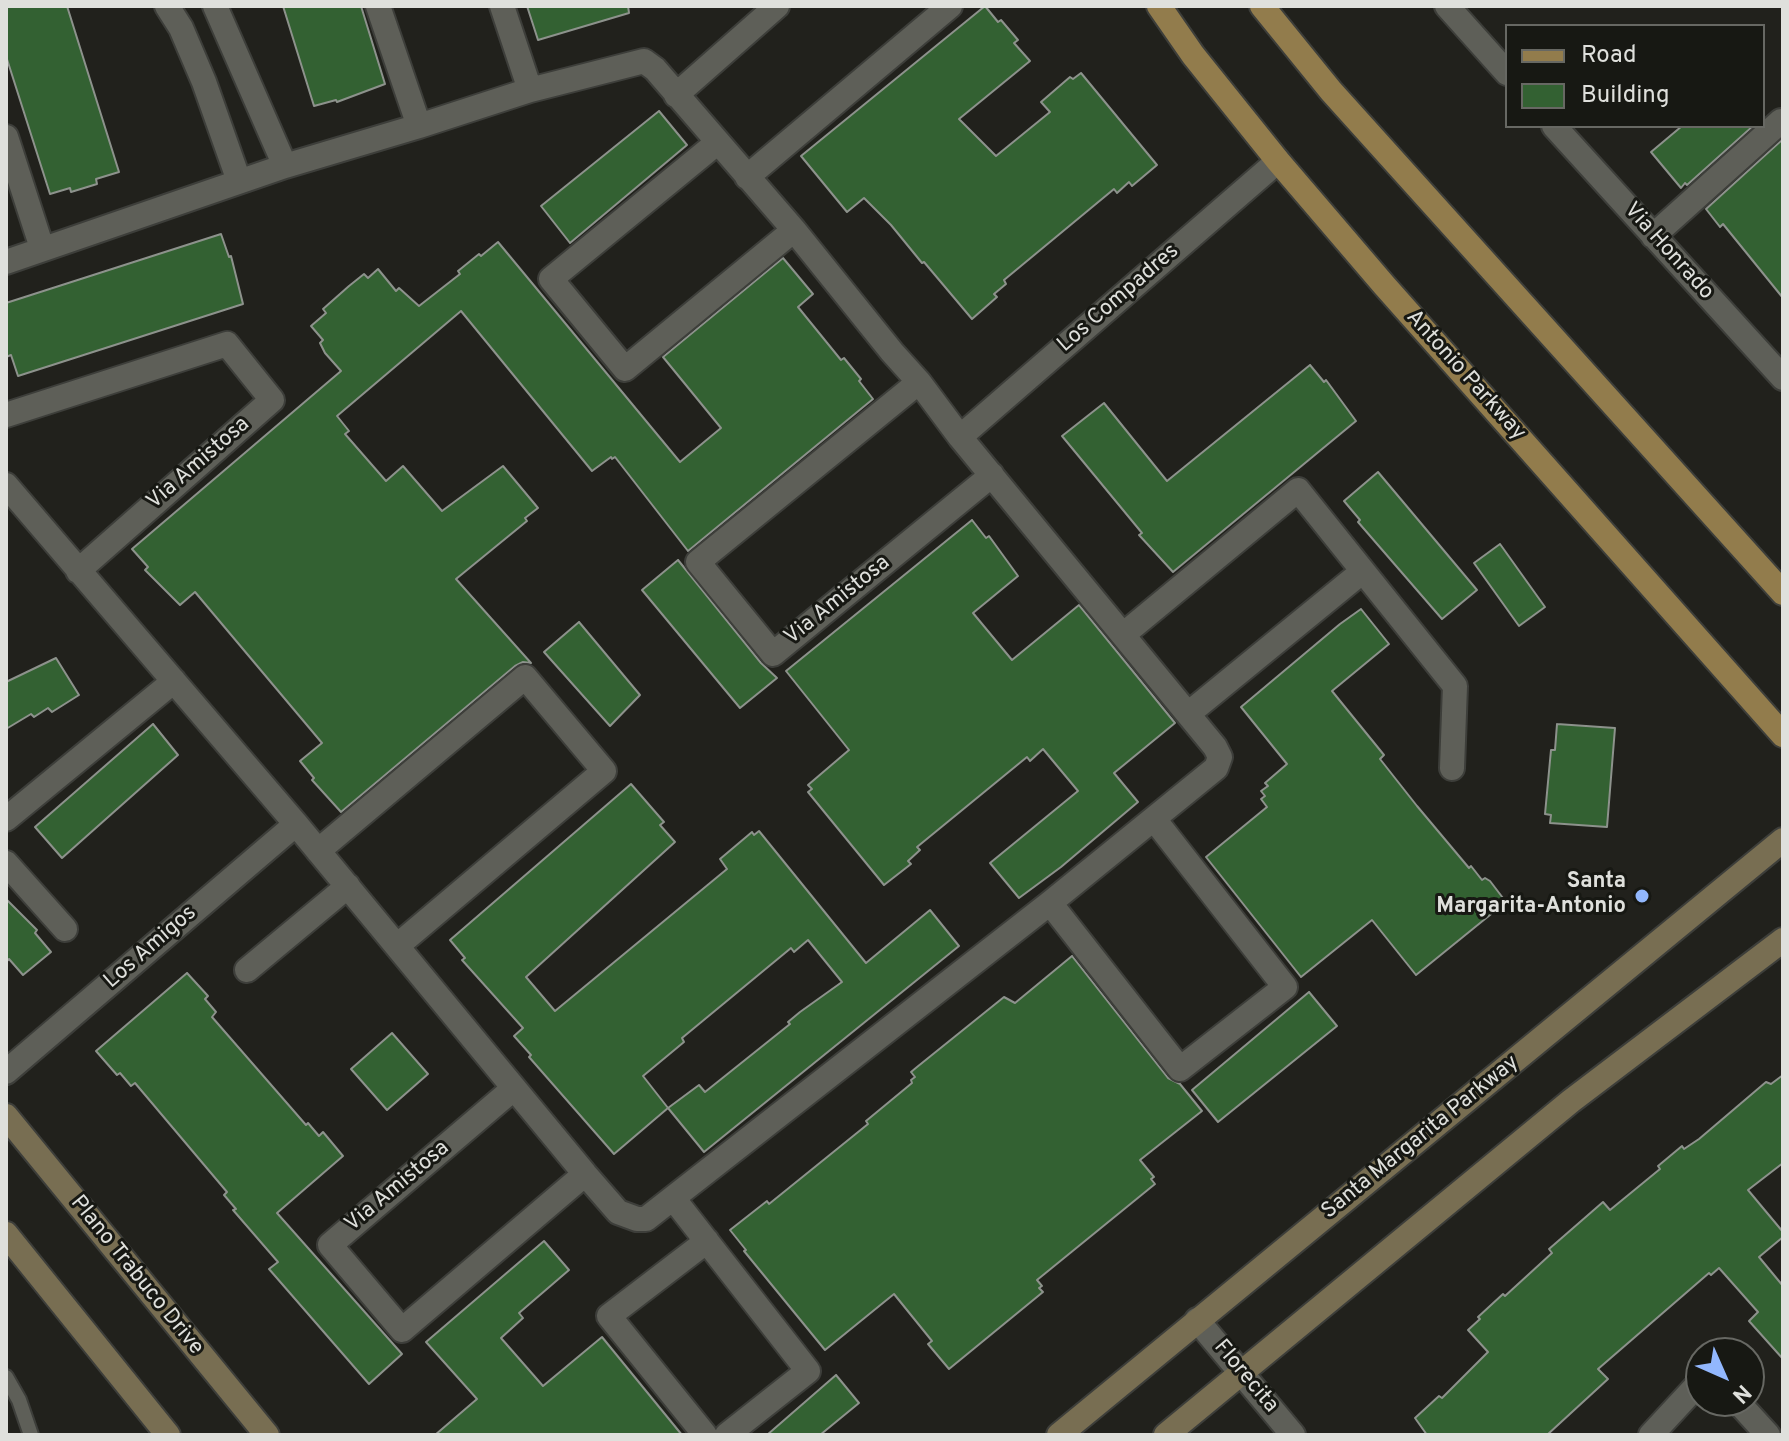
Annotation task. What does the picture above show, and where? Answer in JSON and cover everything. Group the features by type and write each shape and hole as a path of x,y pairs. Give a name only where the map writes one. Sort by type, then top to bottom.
{"main road":[{"name":"Antonio Parkway","path":"1159,6 1193,55 1278,161 1384,285 1783,735"},
{"path":"1262,6 1331,91 1783,593"},
{"name":"Santa Margarita Parkway","path":"1059,1435 1783,840"},
{"path":"1166,1435 1571,1101 1783,940"},
{"name":"Plano Trabuco Drive","path":"6,1116 267,1435"},
{"path":"6,1234 168,1435"}],"street":[{"path":"167,6 181,28 204,82 239,181"},
{"path":"215,6 285,166"},
{"path":"378,6 419,126"},
{"path":"502,6 530,90"},
{"path":"676,95 777,6"},
{"path":"747,177 950,6"},
{"path":"1455,9 1505,71"},
{"path":"6,262 285,166 530,90 644,61 655,69 794,230 1124,634 1220,757 1216,768 1050,903 646,1219 637,1219 618,1212 585,1174 296,824 6,485"},
{"path":"1653,236 1781,121"},
{"name":"Via Honrado","path":"1556,128 1783,378"},
{"path":"6,137 42,248"},
{"path":"718,142 551,279 625,369 794,230"},
{"name":"Los Compadres","path":"960,437 1278,161"},
{"name":"Via Amistosa","path":"6,415 227,344 272,400 78,571"},
{"name":"Via Amistosa","path":"919,382 698,562 773,654 992,475"},
{"path":"1124,634 1298,490 1455,686 1452,768"},
{"path":"1188,714 1363,571"},
{"path":"318,851 525,677 585,747 604,771 397,946"},
{"path":"6,819 174,681"},
{"path":"1050,903 1180,1069 1285,987 1154,819"},
{"name":"Los Amigos","path":"6,1072 296,824"},
{"path":"6,863 65,929"},
{"path":"247,970 348,886"},
{"name":"Via Amistosa","path":"513,1089 330,1245 402,1330 585,1174"},
{"path":"673,1198 808,1371 727,1435"},
{"path":"705,1435 609,1316 707,1241"},
{"name":"Florecita","path":"1197,1320 1293,1435"},
{"path":"1651,1435 1685,1398"},
{"path":"1752,1417 1768,1435"}],"lane":[{"path":"6,1377 19,1400 31,1435"}],"building":[{"path":"6,6 67,6 119,172 96,179 97,184 71,192 70,188 50,194 6,56"},
{"path":"283,6 361,6 385,84 337,102 314,106"},
{"path":"527,6 628,6 629,13 538,40"},
{"path":"985,6 1018,40 1014,43 1030,61 959,119 996,156 1050,112 1041,102 1070,77 1073,79 1081,73 1157,165 1132,186 1129,182 1117,193 1114,189 1004,280 1006,284 994,294 997,297 972,319 864,198 847,212 801,156"},
{"path":"659,111 687,145 570,243 541,206"},
{"path":"1680,128 1751,128 1681,188 1651,152"},
{"path":"1783,139 1783,298 1723,224 1720,227 1706,209"},
{"path":"221,234 231,256 243,304 18,376 11,355 6,357 6,303"},
{"path":"498,242 680,462 721,428 663,357 783,258 813,294 798,307 841,360 844,358 873,399 688,551 615,457 592,471 461,311 337,416 349,431 345,434 386,481 403,466 442,511 503,466 538,508 525,518 527,521 456,579 531,663 523,662 515,666 341,812 312,780 314,778 300,761 322,743 195,592 180,605 145,570 148,567 132,549 341,371 325,353 320,343 323,340 311,326 326,313 323,309 349,286 364,274 368,278 378,269 396,291 399,288 419,306 460,274 458,271"},
{"path":"1310,365 1324,382 1326,380 1356,421 1173,572 1139,535 1142,533 1062,436 1104,403 1167,481"},
{"path":"1378,472 1477,590 1442,619 1358,522 1360,520 1344,501"},
{"path":"972,520 986,538 989,536 1018,576 973,613 1012,660 1079,605 1175,723 1114,773 1138,802 1019,898 990,863 1078,791 1043,749 1030,761 1027,757 917,847 920,850 908,861 911,864 884,885 808,792 812,789 808,785 849,750 786,671"},
{"path":"1500,544 1545,607 1519,626 1474,563"},
{"path":"678,560 761,663 777,678 740,708 642,590"},
{"path":"1361,609 1389,644 1332,691 1384,755 1380,759 1417,806 1469,868 1471,866 1482,880 1490,881 1506,902 1416,975 1372,920 1301,977 1206,857 1267,807 1261,799 1265,796 1261,791 1268,786 1265,783 1287,764 1241,707"},
{"path":"579,622 640,695 610,726 544,652"},
{"path":"56,658 79,695 52,712 48,708 34,717 31,714 6,729 6,682"},
{"path":"153,724 178,755 62,858 35,827"},
{"path":"1557,724 1615,728 1607,827 1550,823 1551,815 1545,814 1551,750 1555,750"},
{"path":"631,784 664,822 660,825 675,842 526,977 555,1011 727,869 720,859 752,832 754,835 759,831 866,963 930,910 959,946 704,1152 668,1108 614,1154 529,1057 531,1055 514,1036 523,1028 462,960 465,958 450,940","holes":["808,940 842,982 800,1012 788,1022 790,1024 705,1092 699,1085 668,1108 643,1076 684,1042 682,1038 791,948 794,952"]},
{"path":"6,899 37,930 35,933 51,952 23,975 9,959 6,962"},
{"path":"1072,956 1168,1078 1180,1084 1202,1111 1140,1160 1154,1177 1151,1179 1155,1184 1037,1280 1043,1292 949,1369 928,1344 932,1341 894,1294 825,1350 730,1230 767,1201 769,1204 868,1124 866,1121 912,1083 915,1077 911,1072 1004,997 1015,1003"},
{"path":"187,973 208,996 205,999 216,1012 212,1017 306,1125 308,1123 319,1136 323,1132 343,1156 277,1213 402,1354 369,1384 269,1269 278,1262 233,1210 236,1209 224,1195 227,1192 135,1083 131,1086 120,1073 117,1075 96,1051"},
{"path":"1309,992 1337,1026 1218,1122 1192,1090"},
{"path":"392,1033 428,1074 387,1110 351,1069"},
{"path":"1783,1075 1783,1163 1748,1190 1783,1232 1783,1237 1759,1257 1783,1286 1783,1359 1749,1321 1758,1312 1719,1268 1711,1275 1709,1273 1598,1369 1608,1379 1547,1435 1427,1435 1415,1418 1439,1396 1442,1398 1488,1352 1468,1330 1480,1319 1478,1317 1552,1253 1549,1249 1603,1202 1610,1210 1660,1169 1658,1166 1682,1146 1684,1149 1699,1139 1766,1082 1771,1084"},
{"path":"544,1241 569,1270 519,1313 523,1318 501,1338 543,1386 602,1337 682,1435 435,1435 477,1399 426,1342"},
{"path":"836,1375 859,1403 820,1435 767,1435"}],"place":[{"name":"Santa Margarita-Antonio","path":"1642,896"}]}
